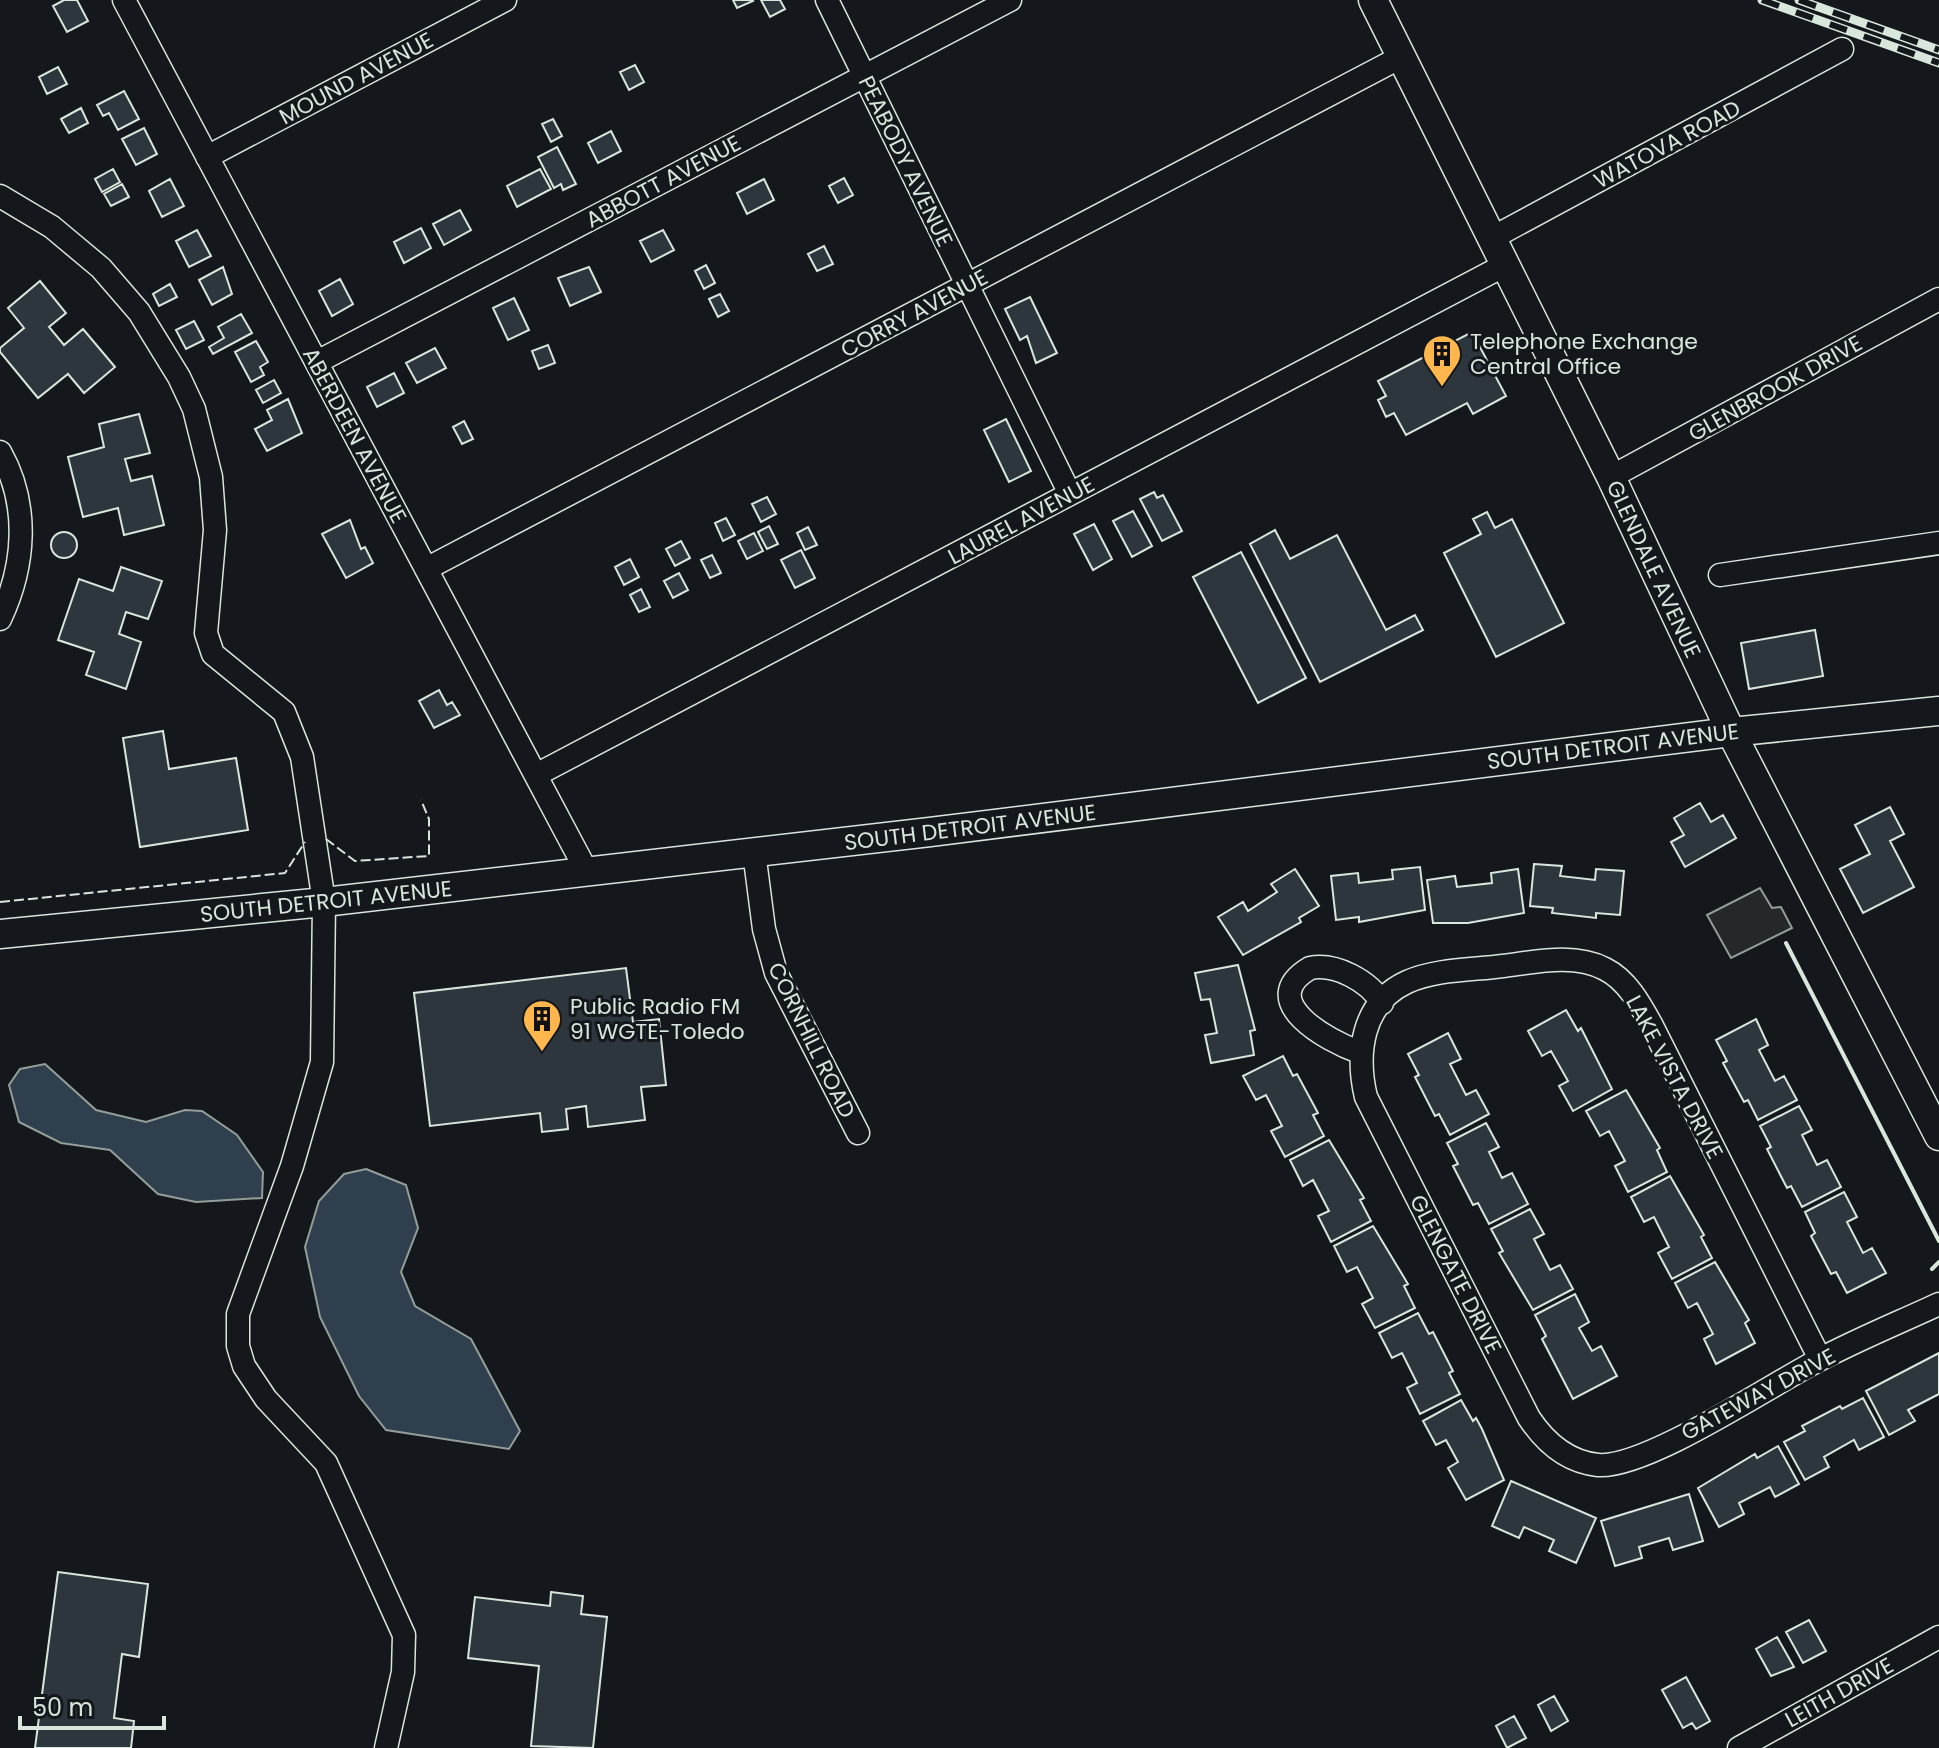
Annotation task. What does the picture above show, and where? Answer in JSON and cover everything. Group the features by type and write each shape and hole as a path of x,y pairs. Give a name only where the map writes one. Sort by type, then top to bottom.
{"main road":[{"name":"GLENDALE AVENUE","path":"1373,0 1611,477 1731,732 1939,1136"},
{"name":"SOUTH DETROIT AVENUE","path":"0,934 324,902 1731,732 1939,711"}],"street":[{"name":"ABERDEEN AVENUE","path":"124,0 586,870"},
{"name":"MOUND AVENUE","path":"207,157 505,0"},
{"name":"PEABODY AVENUE","path":"827,0 1070,494"},
{"name":"ABBOTT AVENUE","path":"317,362 1010,0"},
{"name":"WATOVA ROAD","path":"1492,238 1842,49"},
{"name":"CORRY AVENUE","path":"426,569 1401,57"},
{"path":"0,196 61,233 101,268 160,343 194,409 214,500 206,633 213,654 284,712 294,730 302,757 324,902 324,1030 317,1086 238,1314 236,1328 244,1366 256,1388 326,1463 404,1635 403,1672 386,1748"},
{"name":"LAUREL AVENUE","path":"536,775 1505,265"},
{"name":"GLENBROOK DRIVE","path":"1611,477 1939,299"},
{"path":"0,452 16,493 22,537 11,595 0,619"},
{"path":"1720,575 1939,543"},
{"name":"CORNHILL ROAD","path":"754,852 764,929 776,973 858,1133"},
{"name":"LAKE VISTA DRIVE","path":"1359,1062 1363,1035 1382,1003 1395,990 1422,977 1556,960 1591,963 1619,979 1649,1020 1820,1359"},
{"path":"1359,1062 1300,1018 1291,1005 1297,977 1310,968 1338,969 1370,990 1382,1003"},
{"name":"GLENGATE DRIVE","path":"1359,1062 1366,1097 1529,1418 1542,1436 1574,1459"},
{"name":"GATEWAY DRIVE","path":"1574,1459 1597,1465 1633,1461 1820,1359 1939,1304"},
{"name":"LEITH DRIVE","path":"1739,1748 1939,1637"}],"shaded area":[{"path":"1760,888 1772,908 1781,907 1792,928 1731,958 1707,915"}],"water":[{"path":"45,1064 96,1110 146,1122 185,1110 202,1111 237,1135 263,1172 262,1198 196,1202 158,1194 110,1150 61,1143 19,1122 9,1085 20,1069"},
{"path":"366,1169 406,1185 418,1228 401,1272 415,1306 471,1339 520,1431 509,1449 386,1430 359,1396 320,1317 305,1247 319,1201 344,1174"}],"building":[{"path":"64,0 77,0 88,21 67,32 53,6"},
{"path":"733,0 752,0 753,1 737,8"},
{"path":"761,0 780,0 785,9 770,17"},
{"path":"635,65 644,82 629,90 620,72"},
{"path":"58,67 67,84 47,94 39,77"},
{"path":"124,91 139,119 118,130 109,113 103,116 97,105"},
{"path":"81,108 88,123 69,133 61,119"},
{"path":"553,119 562,136 551,142 542,124"},
{"path":"144,128 157,154 136,165 122,139"},
{"path":"611,131 621,151 598,163 588,143"},
{"path":"557,147 576,184 563,190 561,184 554,188 538,157"},
{"path":"113,169 120,182 102,192 95,179"},
{"path":"540,169 551,189 517,207 507,186"},
{"path":"844,178 853,195 838,203 829,186"},
{"path":"170,179 184,206 162,217 149,191"},
{"path":"764,179 774,200 747,214 737,193"},
{"path":"122,184 129,197 111,206 104,194"},
{"path":"460,210 471,230 444,245 433,224"},
{"path":"421,228 431,248 404,263 394,242"},
{"path":"197,230 211,256 189,267 176,241"},
{"path":"663,230 674,250 651,262 640,241"},
{"path":"824,246 833,264 817,271 808,254"},
{"path":"706,265 715,283 704,289 695,271"},
{"path":"223,267 232,294 212,305 199,280"},
{"path":"589,267 601,292 570,306 558,278"},
{"path":"340,279 353,304 332,316 319,291"},
{"path":"40,281 66,313 49,327 64,345 83,329 115,367 84,393 68,374 38,398 0,352 0,348 24,328 8,308"},
{"path":"170,284 177,297 159,306 153,294"},
{"path":"720,294 729,311 718,317 709,299"},
{"path":"1030,297 1057,353 1036,363 1027,336 1020,340 1005,309"},
{"path":"514,298 529,330 508,340 493,308"},
{"path":"241,314 252,333 213,354 209,347 224,338 218,327"},
{"path":"194,321 204,340 186,349 176,330"},
{"name":"Telephone Exchange Central Office","path":"1472,332 1506,396 1473,414 1467,403 1406,435 1394,413 1386,417 1378,400 1386,396 1378,381"},
{"path":"256,341 268,362 260,367 264,375 251,382 235,352"},
{"path":"548,345 555,363 539,369 532,351"},
{"path":"435,348 446,368 417,383 406,363"},
{"path":"394,373 404,393 377,407 367,387"},
{"path":"274,380 281,393 263,403 256,390"},
{"path":"288,399 302,433 267,451 255,429 272,420 267,410"},
{"path":"139,414 150,453 125,459 131,481 152,476 164,525 124,535 118,508 83,517 68,457 104,447 99,424"},
{"path":"1006,419 1031,471 1009,482 984,430"},
{"path":"464,421 473,439 462,444 453,427"},
{"path":"1154,492 1157,498 1163,495 1182,531 1162,541 1140,499"},
{"path":"767,497 776,514 761,522 752,504"},
{"path":"1133,511 1152,546 1132,557 1113,521"},
{"path":"1487,512 1495,528 1512,519 1564,623 1496,657 1444,553 1481,534 1473,519"},
{"path":"726,518 735,535 723,541 715,523"},
{"path":"350,520 361,549 365,547 373,563 346,578 322,534"},
{"path":"1094,524 1112,559 1093,570 1074,534"},
{"path":"769,526 778,544 767,549 758,532"},
{"path":"808,527 817,545 805,550 797,533"},
{"path":"1275,530 1290,559 1337,535 1386,630 1415,615 1423,630 1320,682 1250,544"},
{"path":"64,532 73,536 77,545 73,554 64,558 55,554 51,545 55,536"},
{"path":"754,533 763,551 747,559 738,541"},
{"path":"681,541 690,558 675,566 666,549"},
{"path":"801,550 815,578 795,588 781,560"},
{"path":"1241,552 1306,678 1258,703 1193,577"},
{"path":"712,555 721,573 710,578 701,560"},
{"path":"630,559 639,577 624,585 615,567"},
{"path":"121,567 162,581 148,619 126,612 119,634 141,642 126,689 86,675 94,652 58,640 79,579 113,591"},
{"path":"679,573 688,590 673,598 664,581"},
{"path":"641,589 650,607 639,612 630,595"},
{"path":"1815,630 1823,676 1749,689 1741,643"},
{"path":"439,690 447,705 452,702 460,715 434,728 419,701"},
{"path":"163,731 169,769 236,758 248,830 140,847 123,738"},
{"path":"1700,803 1711,822 1723,815 1736,838 1685,867 1671,842 1684,835 1674,818"},
{"path":"1890,807 1904,834 1890,841 1914,887 1863,913 1840,869 1870,854 1855,825"},
{"path":"1534,864 1562,866 1560,876 1595,880 1596,869 1624,871 1620,915 1596,913 1596,918 1552,913 1553,908 1530,906"},
{"path":"1420,867 1425,910 1359,922 1359,917 1336,920 1331,876 1358,873 1359,883 1393,879 1392,870"},
{"path":"1295,869 1319,906 1299,918 1301,922 1243,955 1218,917 1243,902 1248,911 1277,892 1271,884"},
{"path":"1518,869 1524,913 1468,923 1433,923 1427,880 1455,876 1457,887 1492,883 1491,873"},
{"path":"1238,965 1255,1030 1250,1031 1254,1055 1211,1063 1205,1035 1217,1033 1210,999 1201,1000 1195,973"},
{"name":"Public Radio FM 91 WGTE-Toledo","path":"626,968 633,1022 659,1019 666,1085 641,1087 645,1120 588,1127 586,1106 566,1109 568,1129 542,1132 540,1113 430,1126 414,993"},
{"path":"1566,1010 1578,1031 1581,1028 1612,1089 1573,1111 1559,1086 1568,1081 1551,1051 1542,1056 1528,1031"},
{"path":"1756,1019 1768,1045 1759,1050 1775,1081 1784,1076 1797,1100 1758,1120 1748,1100 1744,1102 1723,1063 1727,1061 1716,1040"},
{"path":"1448,1033 1461,1059 1450,1064 1466,1095 1476,1090 1489,1114 1450,1135 1439,1114 1435,1116 1415,1077 1419,1075 1408,1054"},
{"path":"1283,1056 1293,1076 1297,1074 1318,1113 1313,1115 1324,1136 1285,1157 1271,1131 1282,1126 1266,1095 1256,1100 1243,1076"},
{"path":"1626,1090 1660,1148 1657,1150 1667,1172 1628,1192 1615,1166 1625,1161 1609,1131 1600,1136 1586,1111"},
{"path":"1799,1106 1812,1130 1802,1135 1817,1165 1827,1160 1841,1187 1802,1207 1791,1186 1787,1188 1767,1149 1771,1147 1760,1126"},
{"path":"1486,1123 1499,1147 1489,1152 1502,1178 1512,1173 1528,1204 1489,1224 1478,1203 1473,1205 1453,1166 1458,1164 1447,1143"},
{"path":"1329,1140 1364,1198 1360,1200 1371,1221 1331,1242 1318,1216 1329,1211 1313,1180 1303,1186 1290,1160"},
{"path":"1670,1176 1704,1235 1701,1237 1712,1258 1672,1279 1658,1253 1669,1247 1654,1217 1644,1222 1631,1197"},
{"path":"1844,1192 1857,1217 1847,1222 1863,1253 1872,1248 1886,1273 1847,1293 1836,1272 1831,1274 1811,1236 1815,1233 1805,1212"},
{"path":"1530,1209 1544,1234 1534,1239 1550,1270 1560,1265 1573,1289 1533,1310 1499,1253 1503,1251 1491,1229"},
{"path":"1373,1226 1408,1284 1404,1286 1415,1308 1375,1328 1362,1304 1373,1298 1357,1267 1347,1272 1334,1246"},
{"path":"1715,1262 1749,1320 1745,1323 1755,1343 1716,1364 1704,1339 1713,1334 1697,1303 1688,1308 1675,1283"},
{"path":"1575,1294 1589,1322 1579,1328 1592,1351 1601,1346 1617,1376 1573,1399 1542,1339 1546,1336 1535,1315"},
{"path":"1418,1313 1429,1334 1433,1332 1453,1371 1449,1373 1460,1394 1420,1414 1407,1388 1417,1383 1402,1353 1392,1358 1379,1333"},
{"path":"1939,1353 1939,1394 1908,1410 1915,1421 1889,1435 1866,1391"},
{"path":"1863,1398 1884,1437 1859,1450 1854,1440 1824,1457 1829,1467 1805,1480 1784,1442 1805,1431 1802,1426"},
{"path":"1461,1400 1473,1421 1476,1418 1482,1429 1504,1480 1466,1500 1448,1468 1458,1462 1446,1440 1436,1445 1423,1421"},
{"path":"1778,1446 1799,1484 1775,1497 1770,1487 1739,1503 1744,1514 1719,1527 1698,1488 1755,1454 1757,1458"},
{"path":"1511,1481 1596,1518 1576,1563 1549,1551 1554,1540 1524,1527 1519,1538 1492,1526"},
{"path":"1689,1494 1703,1541 1673,1550 1669,1538 1639,1547 1642,1558 1615,1566 1601,1521"},
{"path":"58,1572 148,1584 139,1657 122,1654 114,1718 134,1721 131,1748 35,1748"},
{"path":"551,1592 583,1596 581,1614 607,1617 593,1748 531,1746 539,1666 468,1658 475,1597 550,1606"},
{"path":"1809,1620 1826,1651 1803,1663 1786,1632"},
{"path":"1777,1637 1794,1667 1771,1676 1756,1649"},
{"path":"1686,1677 1710,1721 1696,1729 1692,1723 1683,1728 1662,1690"},
{"path":"1554,1696 1568,1721 1551,1731 1538,1705"},
{"path":"1514,1716 1526,1738 1507,1748 1496,1726"}],"railway":[{"path":"1762,0 1939,63"},
{"path":"1799,0 1939,50"}],"fence":[{"path":"326,839 355,861 429,856 429,819 421,800"},
{"path":"0,902 285,873 305,842"}],"wall":[{"path":"1786,943 1939,1241"},
{"path":"1932,1269 1939,1262"}],"place":[{"name":"Telephone Exchange Central Office","path":"1442,388"},
{"name":"Public Radio FM 91 WGTE-Toledo","path":"542,1053"}]}
